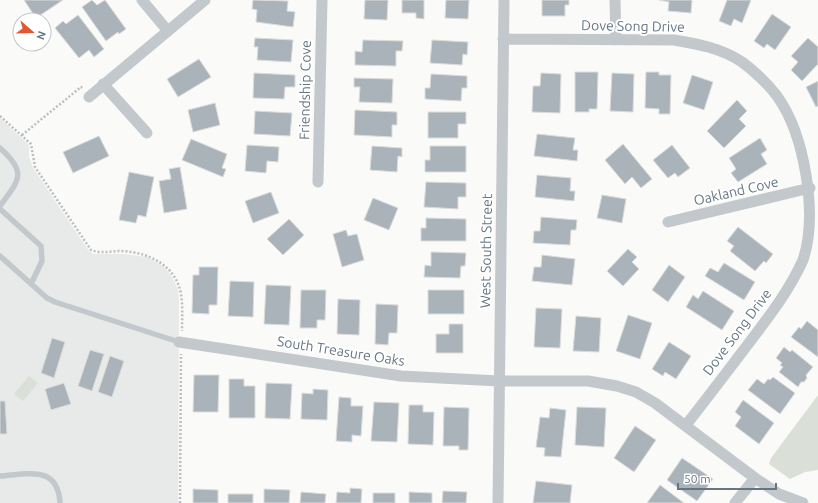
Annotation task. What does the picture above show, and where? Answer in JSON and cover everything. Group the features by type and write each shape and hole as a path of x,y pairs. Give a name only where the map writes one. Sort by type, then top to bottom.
{"street":[{"path":"142,0 167,30"},
{"path":"89,97 167,30 205,0"},
{"name":"Friendship Cove","path":"318,182 322,0"},
{"name":"West South Street","path":"498,503 504,0"},
{"path":"615,0 616,40"},
{"name":"Dove Song Drive","path":"503,39 674,40 701,44 723,52 743,63 777,96 790,120 798,141 810,188 812,214 810,236 804,258 793,282 686,425"},
{"path":"103,84 147,133"},
{"name":"Oakland Cove","path":"668,222 810,188"},
{"name":"South Treasure Oaks","path":"180,342 401,376 499,381 588,381 617,386 636,392 686,425 755,478 779,494 802,503"},
{"path":"735,503 755,478"}],"lane":[{"path":"0,148 10,157 18,169 17,182 0,207 41,246 42,261 31,284"},
{"path":"0,256 47,298 55,302 180,342"},
{"path":"0,476 37,474 47,476 54,481 59,493 60,503"}],"path":[{"path":"22,135 81,87"},
{"path":"0,116 31,144 35,167 91,250 102,253 122,251 143,255 158,260 171,271 179,284 182,297 180,342 180,503"}],"shaded area":[{"path":"0,118 29,145 29,156 33,168 89,251 94,254 124,254 148,257 163,266 171,275 178,289 178,503 0,503"},
{"path":"29,376 38,383 23,401 14,394"},
{"path":"818,395 818,470 805,472 790,479 769,464 771,458"}],"building":[{"path":"24,0 63,0 45,12 32,12"},
{"path":"92,0 97,5 105,0 126,29 119,34 118,32 106,41 82,7"},
{"path":"253,0 288,1 287,11 295,12 293,27 256,22 257,10 252,9"},
{"path":"365,0 388,0 387,20 364,19"},
{"path":"402,0 424,0 424,19 416,18 416,13 402,13"},
{"path":"446,0 469,0 468,19 445,18"},
{"path":"542,0 569,0 569,5 565,5 565,16 542,16"},
{"path":"659,0 692,0 691,13 668,11 669,2"},
{"path":"727,0 751,0 742,23 734,19 731,26 719,21"},
{"path":"772,14 791,27 775,50 767,44 764,48 754,41"},
{"path":"78,15 104,49 94,57 89,50 79,58 55,28 63,21 66,24"},
{"path":"255,38 293,40 291,62 257,60 258,47 254,47"},
{"path":"808,38 818,47 818,64 802,81 791,70 798,62 791,56"},
{"path":"363,40 403,41 402,51 396,51 396,66 355,65 355,51 362,52"},
{"path":"432,40 468,42 467,55 463,54 462,65 430,63"},
{"path":"199,59 211,77 178,97 167,79"},
{"path":"575,72 598,72 597,109 589,109 589,112 575,112"},
{"path":"646,72 659,72 659,75 671,75 670,114 659,114 659,109 645,108"},
{"path":"254,73 295,75 295,87 285,87 284,99 253,98"},
{"path":"541,73 561,74 560,113 532,112 533,86 540,86"},
{"path":"612,73 634,74 633,112 610,111"},
{"path":"431,74 467,76 467,88 462,88 461,101 425,99 425,88 430,88"},
{"path":"692,75 713,82 704,110 683,103"},
{"path":"354,78 393,79 392,103 359,102 360,87 354,87"},
{"path":"818,81 818,106 816,107 806,87"},
{"path":"737,100 747,111 739,119 746,126 724,148 707,131"},
{"path":"215,103 220,125 193,132 188,110"},
{"path":"355,110 397,112 397,125 392,125 392,137 354,135"},
{"path":"255,111 292,113 290,136 254,134"},
{"path":"428,112 466,112 466,124 458,124 458,138 428,138"},
{"path":"537,134 575,138 573,150 578,150 577,161 534,156"},
{"path":"99,136 109,156 73,173 63,152"},
{"path":"760,138 767,150 761,154 767,164 738,182 731,173 736,169 729,158"},
{"path":"191,139 227,154 222,168 226,169 223,177 182,160"},
{"path":"623,144 652,179 641,188 632,177 625,184 605,160"},
{"path":"247,145 279,147 278,162 267,161 266,173 245,171"},
{"path":"672,145 690,168 678,177 675,173 668,178 653,160"},
{"path":"372,146 402,148 402,157 398,156 397,172 370,170"},
{"path":"430,146 466,146 466,172 425,172 425,160 430,160"},
{"path":"180,167 187,209 164,213 159,181 171,179 169,169"},
{"path":"129,172 154,177 146,217 138,215 136,223 119,220"},
{"path":"537,175 571,178 570,191 575,191 574,201 535,197"},
{"path":"426,182 466,183 466,197 458,197 458,209 424,207"},
{"path":"271,192 279,213 253,223 245,201"},
{"path":"602,195 626,199 622,223 597,218"},
{"path":"373,198 398,208 389,230 364,220"},
{"path":"541,217 577,220 576,230 571,230 570,245 533,243 534,231 540,231"},
{"path":"426,218 466,219 466,241 421,241 421,228 426,228"},
{"path":"289,219 304,235 283,255 267,239"},
{"path":"738,227 773,254 766,263 764,261 755,271 730,251 734,246 727,241"},
{"path":"346,230 348,236 357,234 364,260 342,267 333,234"},
{"path":"628,249 637,257 632,262 639,269 623,286 607,271"},
{"path":"431,252 466,253 465,266 461,266 460,278 424,277 425,265 431,266"},
{"path":"542,255 575,259 572,285 532,281 534,267 541,267"},
{"path":"724,263 755,282 744,300 705,276 710,268 718,272"},
{"path":"669,265 685,277 668,302 652,290"},
{"path":"199,267 218,267 217,305 209,305 209,314 192,313 193,275 199,275"},
{"path":"230,281 254,282 253,317 228,316"},
{"path":"266,285 291,286 289,325 264,324"},
{"path":"301,290 326,290 325,320 317,320 317,328 300,328"},
{"path":"428,290 464,290 464,314 428,314"},
{"path":"703,291 734,311 722,330 686,307 693,295 698,299"},
{"path":"338,299 360,300 359,335 337,334"},
{"path":"376,304 398,305 397,333 389,333 388,345 375,344"},
{"path":"536,308 562,309 560,348 534,347"},
{"path":"628,315 652,323 640,359 616,351"},
{"path":"576,316 601,318 599,352 573,351"},
{"path":"807,321 818,330 818,357 791,337 799,327 801,329"},
{"path":"449,324 463,324 463,353 436,353 436,334 449,334"},
{"path":"52,338 65,342 54,378 41,373"},
{"path":"669,342 691,356 676,379 665,372 663,376 652,369"},
{"path":"784,347 790,352 792,350 813,367 806,375 807,378 804,382 801,382 798,387 779,372 783,367 780,365 782,363 776,358"},
{"path":"90,350 104,354 92,391 78,386"},
{"path":"110,356 124,361 112,397 98,392"},
{"path":"194,375 219,375 218,412 193,412"},
{"path":"773,377 795,393 780,414 748,390 757,379 764,384 768,379 770,380"},
{"path":"229,379 244,379 244,386 255,386 255,418 229,418"},
{"path":"64,383 71,404 51,410 45,389"},
{"path":"266,383 292,384 290,419 265,418"},
{"path":"313,389 328,390 327,420 301,419 302,393 313,394"},
{"path":"339,397 351,398 351,406 363,406 361,436 352,435 352,442 336,441"},
{"path":"743,400 774,423 759,444 735,426 741,417 735,412"},
{"path":"0,401 5,401 7,434 0,434"},
{"path":"374,402 399,403 397,442 371,441"},
{"path":"409,405 423,405 423,412 434,412 433,445 408,444"},
{"path":"444,407 469,408 468,450 459,450 459,446 443,446"},
{"path":"577,407 606,408 604,447 575,445"},
{"path":"550,408 566,410 561,457 544,456 545,448 536,447 540,417 549,418"},
{"path":"635,426 656,440 634,472 614,458"},
{"path":"682,458 713,479 697,501 667,480"},
{"path":"536,481 572,485 570,503 533,503"},
{"path":"660,485 684,503 647,503"},
{"path":"350,488 362,489 361,503 336,503 337,492 350,493"},
{"path":"193,489 218,490 218,503 193,503"},
{"path":"264,489 290,490 289,503 264,503"},
{"path":"443,491 467,492 466,503 442,503"},
{"path":"301,492 326,494 325,503 300,503"},
{"path":"409,492 432,493 432,503 409,503"},
{"path":"373,493 395,493 395,503 373,503"},
{"path":"228,494 253,494 253,503 228,503"}]}
